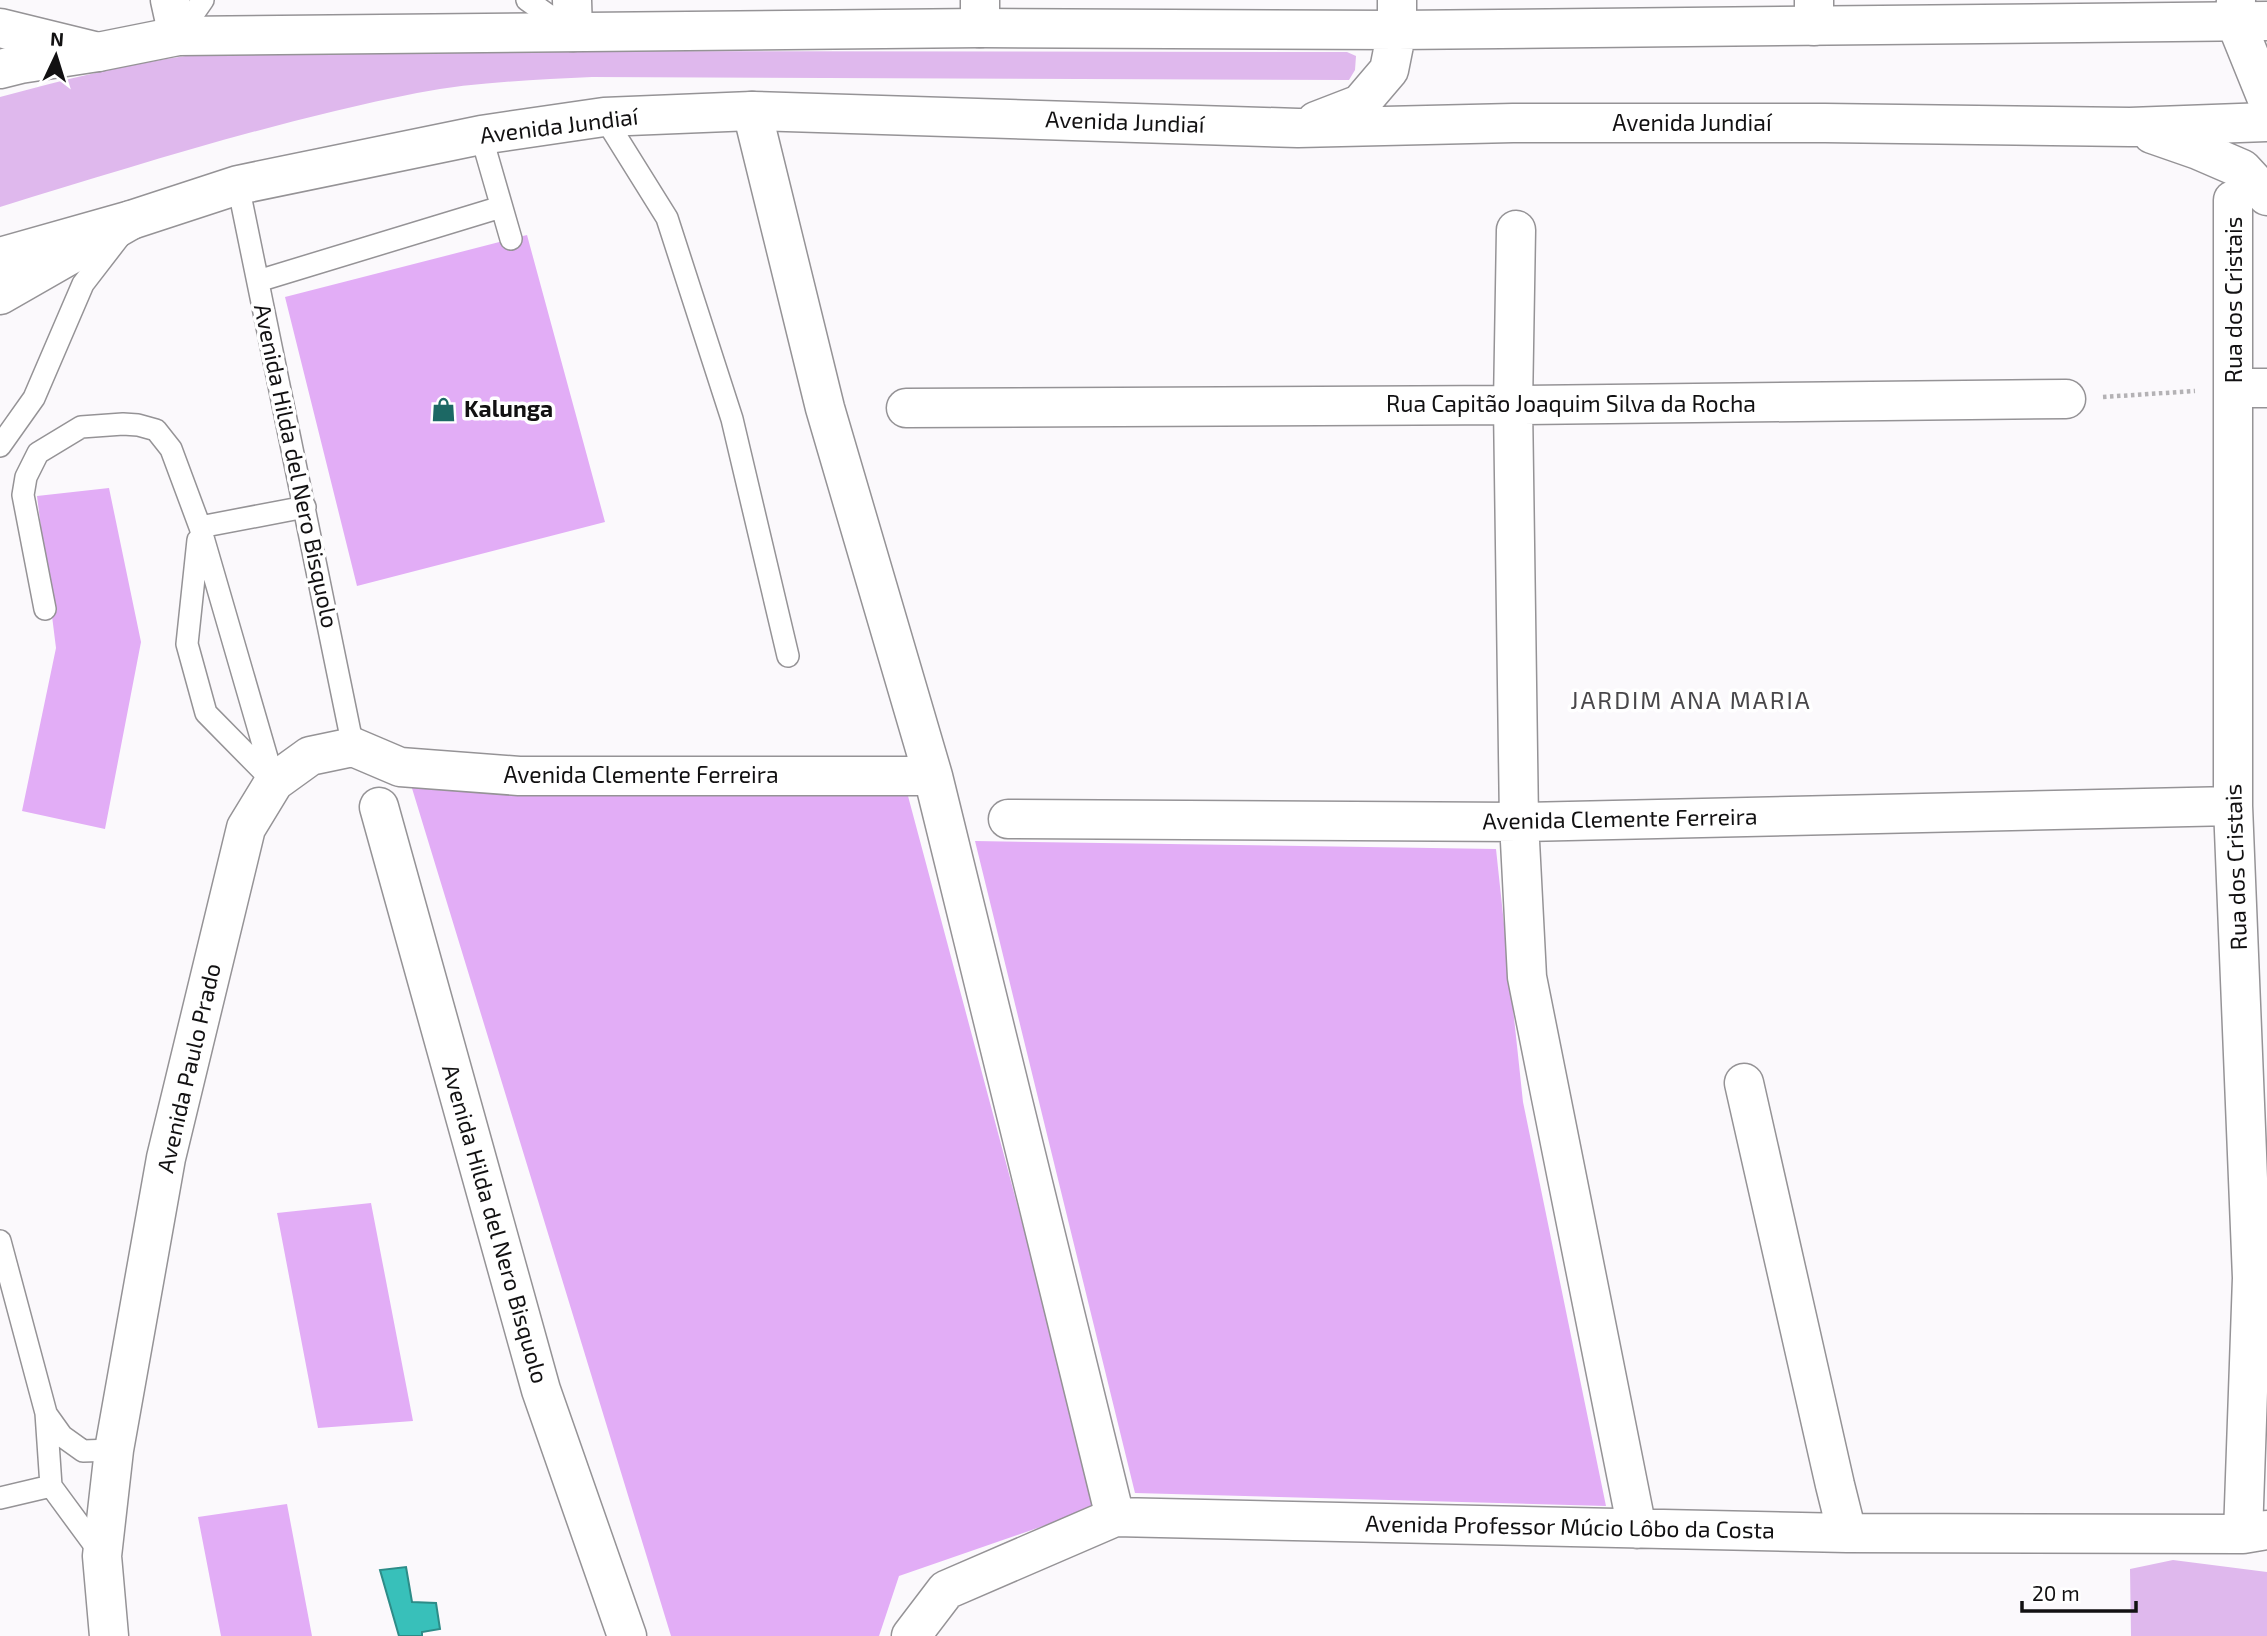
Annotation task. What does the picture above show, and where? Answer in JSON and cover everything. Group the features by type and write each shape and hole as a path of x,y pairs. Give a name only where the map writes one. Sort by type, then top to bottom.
{"main road":[{"path":"0,69 98,52 174,18 980,14 2246,14 2267,99"},
{"path":"1298,128 1360,104 1389,70 1397,15"},
{"path":"0,28 98,52"},
{"path":"752,111 825,408 933,776 1115,1517"},
{"name":"Avenida Jundiaí","path":"0,257 238,186 481,135 604,117 752,111 1298,128 1513,123 2130,127 2267,122"},
{"path":"2130,127 2198,150 2242,169 2250,198"},
{"name":"Rua dos Cristais","path":"2250,198 2251,388 2233,806 2252,1278 2255,1532"},
{"path":"0,295 131,220"},
{"path":"1516,230 1513,405 1519,822 1527,977 1637,1529"},
{"name":"Rua Capitão Joaquim Silva da Rocha","path":"906,408 2066,400"},
{"name":"Avenida Clemente Ferreira","path":"354,747 400,767 519,776 933,776"},
{"name":"Avenida Paulo Prado","path":"109,1636 102,1556 114,1450 166,1158 246,828 274,782 310,756 354,747"},
{"name":"Avenida Clemente Ferreira","path":"1008,819 1519,822 2233,806"},
{"name":"Avenida Hilda del Nero Bisquolo","path":"379,807 541,1391 627,1636"},
{"path":"1744,1083 1847,1532"},
{"name":"Avenida Professor Múcio Lôbo da Costa","path":"911,1636 946,1590 1115,1517 1847,1532 2255,1532"}],"lane":[{"path":"174,18 203,0"},
{"path":"527,0 572,16"},
{"path":"604,117 667,218 732,419 788,656"},
{"path":"481,135 511,239"},
{"name":"Avenida Hilda del Nero Bisquolo","path":"238,186 354,747"},
{"path":"258,281 501,207"},
{"path":"0,446 34,398 83,284 131,220"},
{"path":"45,609 23,495 26,477 38,453 81,427 122,424 156,430 171,449 200,527 274,782"},
{"path":"200,527 305,508"},
{"path":"200,527 187,644 206,713 274,782"},
{"path":"0,1241 46,1413 51,1486 102,1556"},
{"path":"46,1413 62,1436 83,1451 114,1450"},
{"path":"0,1498 51,1486"}],"path":[{"path":"2066,400 2251,388"}],"shaded area":[{"path":"608,51 1347,52 1356,56 1355,70 1349,80 592,77 460,86 364,104 259,130 0,207 0,97 119,68 192,55"},
{"path":"2173,1560 2267,1572 2267,1636 2131,1636 2130,1569"}],"water":[{"path":"406,1567 412,1602 436,1603 440,1629 422,1632 422,1636 399,1636 380,1570"}],"building":[{"name":"Kalunga","path":"527,235 605,522 357,586 285,297"},
{"path":"109,488 141,642 105,829 22,811 56,648 37,496"},
{"path":"411,785 908,796 1098,1507 899,1576 879,1636 671,1636"},
{"path":"975,841 1496,849 1523,1102 1606,1506 1135,1493"},
{"path":"371,1203 413,1421 318,1428 277,1213"},
{"path":"287,1504 312,1636 221,1636 198,1517"}],"place":[{"name":"Kalunga","path":"444,409"}],"district":[{"name":"JARDIM ANA MARIA","path":"1691,701"}]}
